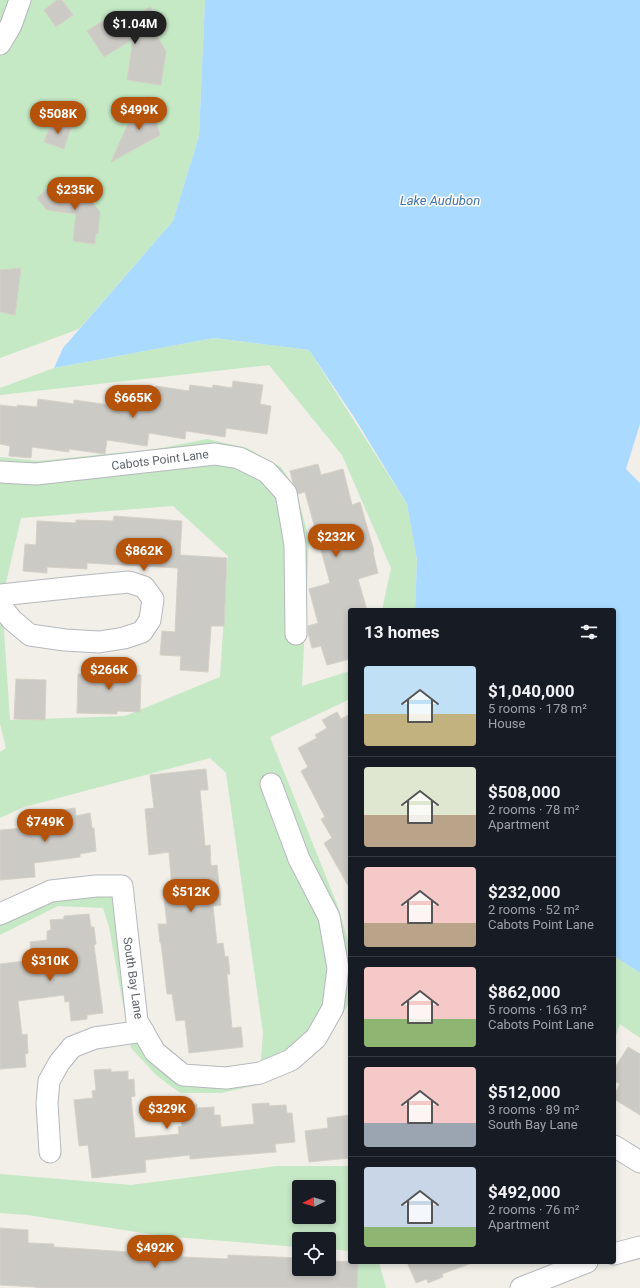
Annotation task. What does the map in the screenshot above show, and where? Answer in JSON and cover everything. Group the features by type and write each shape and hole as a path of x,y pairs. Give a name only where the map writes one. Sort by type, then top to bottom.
{"street":[{"path":"0,44 11,25 20,0"},
{"name":"Cabots Point Lane","path":"0,472 36,474 215,454 239,458 267,472 286,493 295,545 296,634"},
{"path":"0,595 76,586 129,582 144,588 153,599 150,620 142,632 124,638 99,642 65,640 30,634 12,620 0,605"},
{"name":"South Bay Lane","path":"0,914 51,891 96,886 122,886 137,1021 156,1052 183,1075 226,1078 260,1073 291,1060 316,1038 334,1008 343,980 338,968 329,917 299,859 271,784"},
{"path":"50,1152 47,1103 49,1081 58,1063 72,1047 95,1038 143,1031"},
{"path":"616,1147 640,1162"},
{"path":"616,1253 640,1247"},
{"path":"521,1288 582,1264"}],"green space":[{"path":"0,0 205,0 199,136 173,221 79,329 0,358"},
{"path":"214,338 309,350 407,504 417,560 415,608 382,608 391,568 342,455 269,365 0,395 0,388 54,368"},
{"path":"207,439 247,448 281,467 296,490 309,539 302,686 348,672 348,700 270,737 339,909 348,942 348,1004 327,1040 300,1067 261,1084 221,1093 180,1093 156,1075 131,1048 109,927 103,908 58,906 0,935 0,918 51,891 122,886 137,1021 183,1075 260,1073 263,1033 226,773 210,758 24,807 0,818 0,752 6,748 0,724 0,457 38,461 156,449","holes":["173,506 228,556 220,677 125,716 10,720 2,600 21,518"]},
{"path":"616,957 640,973 640,1038 620,1024 616,1035"},
{"path":"277,1166 348,1166 348,1251 336,1250 336,1232 292,1232 292,1246 162,1236 28,1215 0,1213 0,1174 131,1185"},
{"path":"358,1264 380,1264 386,1288 357,1288"}],"water":[{"name":"Lake Audubon","path":"205,0 640,0 640,424 626,469 640,483 640,973 616,957 616,608 415,608 417,560 407,504 354,417 309,350 214,338 54,368 63,348 173,221 199,136"}],"building":[{"path":"57,0 62,0 73,15 56,27 44,10"},
{"path":"150,7 165,31 157,36 166,51 161,85 127,80 133,39 104,57 87,31 111,16 118,27"},
{"path":"149,95 160,135 111,162 131,117 138,120"},
{"path":"52,121 71,127 64,149 44,142"},
{"path":"52,184 58,190 91,194 90,199 100,212 98,234 96,233 95,244 73,241 76,214 47,210 37,198"},
{"path":"21,268 15,315 0,312 0,270"},
{"path":"233,381 263,385 260,404 271,406 267,434 226,428 225,437 186,431 185,439 149,433 147,446 107,440 105,454 69,449 69,452 32,447 31,458 9,456 10,446 0,444 0,405 37,407 38,399 74,404 74,400 110,405 112,392 133,395 134,391 154,394 156,386 189,391 190,385 212,388 213,385 232,388"},
{"path":"318,464 321,475 343,469 352,505 360,502 374,551 378,573 358,579 366,608 348,608 348,660 327,665 321,646 312,648 308,633 308,626 318,623 309,589 330,583 305,492 298,494 290,471"},
{"path":"114,516 182,521 180,555 227,558 224,626 211,626 208,672 180,670 181,656 160,655 162,631 175,632 178,568 87,563 87,569 47,567 47,573 23,571 25,544 36,545 37,521 76,523 76,520 113,521"},
{"path":"98,663 121,664 121,674 141,675 140,712 117,711 117,714 77,713 78,674 98,675"},
{"path":"16,679 46,680 45,720 14,719"},
{"path":"337,712 341,719 348,715 348,885 324,843 332,838 321,819 325,817 301,771 308,767 298,748 317,738 315,735 327,728 322,720"},
{"path":"206,769 208,790 200,790 205,846 210,845 211,866 217,865 221,905 213,906 217,944 223,943 225,957 228,956 230,974 227,974 232,1028 241,1027 243,1047 189,1053 185,1020 176,1021 172,994 167,994 158,924 167,924 163,890 172,889 169,852 149,855 145,809 154,808 150,775"},
{"path":"75,808 76,816 90,813 92,828 94,828 96,851 80,854 80,857 34,863 35,877 0,880 0,830 38,827 36,814"},
{"path":"89,914 91,927 94,927 96,944 94,945 103,1013 87,1015 87,1019 71,1021 69,1001 65,1002 64,995 18,1001 22,1035 27,1034 28,1053 25,1054 26,1067 0,1069 0,964 32,960 30,942 47,940 47,931 51,930 50,920 64,919 64,916"},
{"path":"628,1047 640,1054 640,1115 616,1100 616,1091 620,1084 616,1082 616,1066"},
{"path":"111,1069 111,1072 128,1071 128,1080 134,1079 135,1096 131,1097 135,1138 179,1134 178,1127 182,1126 180,1106 197,1104 197,1108 214,1107 214,1115 220,1115 221,1127 254,1124 252,1104 269,1103 269,1106 286,1105 287,1113 292,1113 295,1142 275,1144 276,1152 190,1159 190,1155 145,1160 146,1172 92,1178 88,1145 79,1146 74,1100 93,1098 92,1091 96,1090 94,1070"},
{"path":"348,1115 348,1158 309,1162 305,1131 328,1128 327,1118"},
{"path":"0,1228 28,1230 28,1243 54,1244 54,1247 129,1252 130,1248 157,1249 157,1252 182,1254 182,1257 228,1259 228,1255 292,1258 292,1276 336,1276 336,1261 348,1262 348,1264 358,1264 357,1288 36,1287 0,1285"},
{"path":"408,1264 469,1264 442,1274 443,1277 428,1283 427,1279 416,1283"}]}
